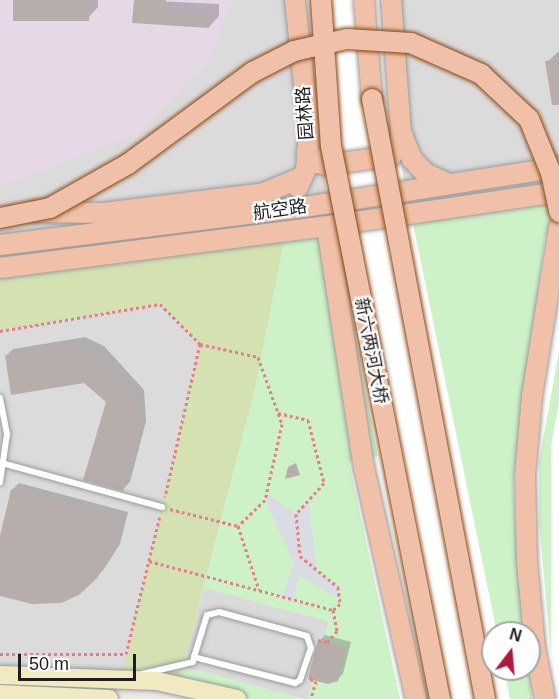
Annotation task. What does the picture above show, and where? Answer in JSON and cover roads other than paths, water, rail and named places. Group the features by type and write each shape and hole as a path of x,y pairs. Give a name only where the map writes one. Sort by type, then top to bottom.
{"main road":[{"name":"园林路","path":"271,211 293,199 302,177 307,150 309,130 294,0"},
{"name":"新六两河大桥","path":"321,0 331,146 440,699"},
{"path":"364,0 372,99 485,699"},
{"path":"391,0 403,135 412,159 425,174 449,184"},
{"path":"0,218 50,208 128,164 253,72 294,51 347,39 411,43 481,74 529,119 551,173 559,212"},
{"path":"307,150 318,162 327,165 380,158 391,156 403,135"},
{"name":"航空路","path":"0,245 271,211 559,167"},
{"path":"0,212 104,213 264,192 302,177"},
{"name":"航空路","path":"0,268 327,227 559,192"},
{"path":"327,227 364,468 416,699"},
{"path":"545,699 535,648 526,561 525,476 532,396 559,227"},
{"path":"0,675 158,681 237,699"},
{"path":"0,694 110,699"}],"lane":[{"path":"393,24 399,0"},
{"path":"0,398 5,464 0,482"},
{"path":"5,464 162,507"},
{"path":"121,679 193,662 194,657 207,615 219,612 307,636 311,648 300,680 295,683 194,657"}]}
